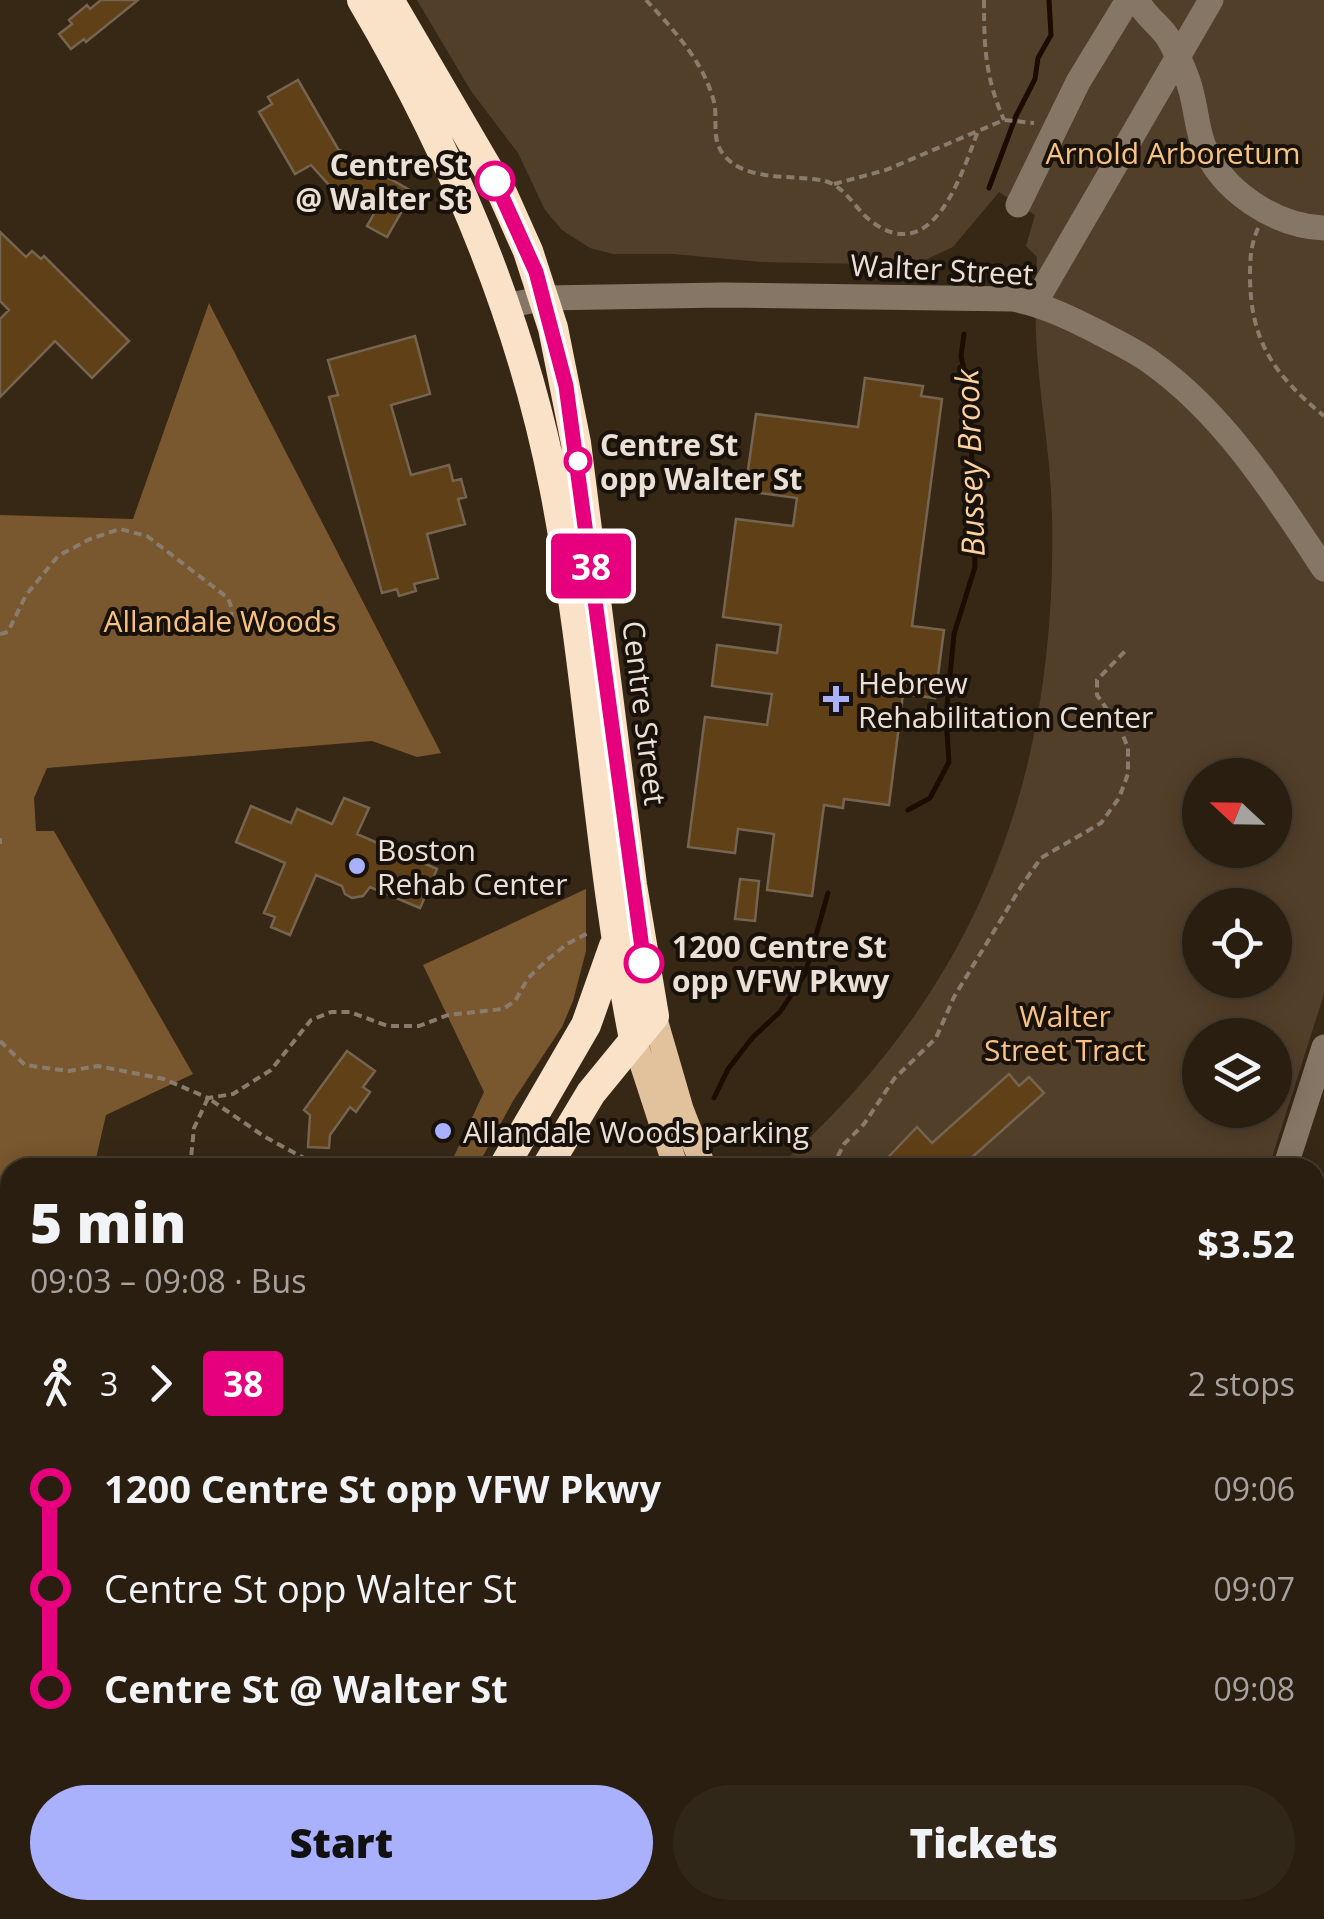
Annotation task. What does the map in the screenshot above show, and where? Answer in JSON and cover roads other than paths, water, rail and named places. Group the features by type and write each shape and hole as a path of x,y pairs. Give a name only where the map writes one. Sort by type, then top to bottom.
{"highway":[{"name":"Centre Street","path":"362,0 445,153 506,306 535,408 558,504 603,935 644,1028"},
{"name":"Centre Street","path":"390,0 502,195 545,298 561,361 574,432 632,885 644,1028"},
{"path":"510,1158 588,1020 603,935"},
{"path":"552,1158 591,1093 644,1028"}],"main road":[{"name":"Centre Street","path":"644,1028 674,1158"},
{"name":"Centre Street","path":"644,1028 700,1158"}],"street":[{"path":"1018,205 1078,82 1128,0"},
{"path":"1137,0 1143,12 1169,38 1191,90 1208,156 1265,213 1310,228 1324,228"},
{"path":"1036,303 1211,0"},
{"name":"Walter Street","path":"506,306 545,298 724,295 1036,303 1136,353 1182,387 1242,453 1324,569"},
{"path":"1289,1158 1324,1047"}],"waterway":[{"name":"Bussey Brook","path":"989,188 1016,116 1035,79 1038,58 1051,35 1049,0"},
{"name":"Bussey Brook","path":"908,810 930,798 949,762 946,717 954,634 975,567 970,398 961,356 964,334"},
{"name":"Bussey Brook","path":"714,1098 728,1069 753,1037 780,1012 805,974 828,893"}],"place":[{"name":"Centre St @ Walter St","path":"495,181"},
{"name":"Centre St opp Walter St","path":"578,461"},
{"name":"Hebrew Rehabilitation Center","path":"836,699"},
{"name":"Boston Rehab Center","path":"357,866"},
{"name":"1200 Centre St opp VFW Pkwy","path":"644,963"},
{"name":"Allandale Woods parking","path":"443,1131"}],"park label":[{"name":"Arnold Arboretum","path":"1173,152"},
{"name":"Allandale Woods","path":"220,620"},
{"name":"Walter Street Tract","path":"1065,1032"}]}
